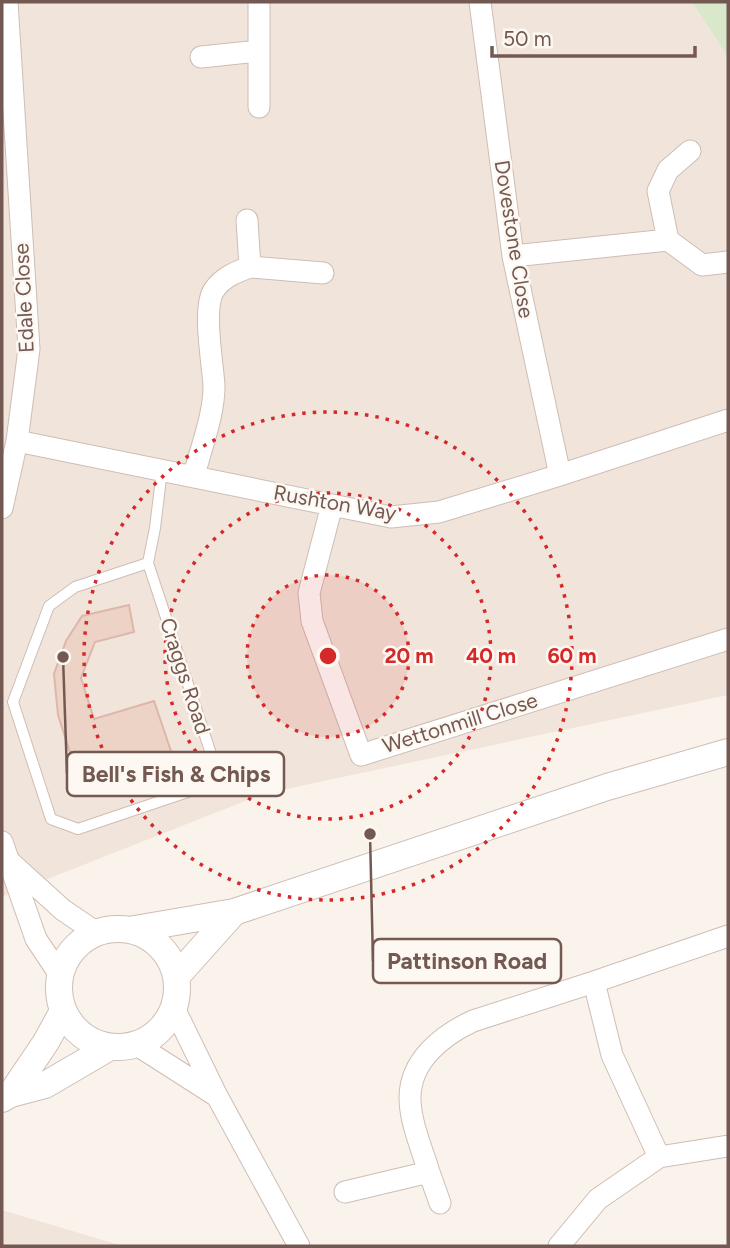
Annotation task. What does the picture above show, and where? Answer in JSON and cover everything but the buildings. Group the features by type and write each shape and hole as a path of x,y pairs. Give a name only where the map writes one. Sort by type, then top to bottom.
{"street":[{"name":"Edale Close","path":"2,508 17,441 29,349 7,2"},
{"path":"259,2 259,107"},
{"name":"Dovestone Close","path":"480,2 513,256 560,475"},
{"path":"201,57 259,51"},
{"path":"690,151 668,170 658,191 668,240 702,265 728,262"},
{"path":"247,220 250,267"},
{"path":"513,256 668,240"},
{"path":"194,476 214,388 208,313 213,291 228,275 250,267 323,273"},
{"name":"Rushton Way","path":"17,441 391,517 439,512 728,420"},
{"name":"Wettonmill Close","path":"332,505 309,593 312,621 361,755 728,639"},
{"path":"128,930 145,936 170,960 176,977 177,993 174,1008 153,1037 137,1045 110,1047 90,1041 74,1028 63,1011 58,993 60,975 67,957 80,942 97,933 234,912 607,787 728,752"},
{"path":"5,851 63,910 97,933"},
{"path":"5,851 36,939 60,975"},
{"path":"176,977 234,912"},
{"path":"440,1203 412,1114 410,1096 419,1065 443,1038 473,1021 728,936"},
{"path":"594,982 612,1055 659,1157"},
{"path":"174,1008 217,1096 299,1246"},
{"path":"6,1097 46,1042 63,1011"},
{"path":"137,1045 217,1096"},
{"path":"6,1097 46,1085 110,1047"},
{"path":"559,1246 598,1199 659,1157 728,1146"},
{"path":"345,1192 429,1172"}],"lane":[{"path":"148,563 156,528 162,470"},
{"name":"Craggs Road","path":"148,563 220,781 78,829 51,819 13,702 49,606 75,587 148,563"}],"shaded area":[{"path":"2,2 692,2 728,57 728,695 263,794 2,897"},
{"path":"2,1210 123,1246 2,1246"}],"green space":[{"path":"692,2 728,2 728,57"}],"place":[{"name":"Bell's Fish & Chips","path":"63,657"},
{"name":"Pattinson Road","path":"370,834"}]}
